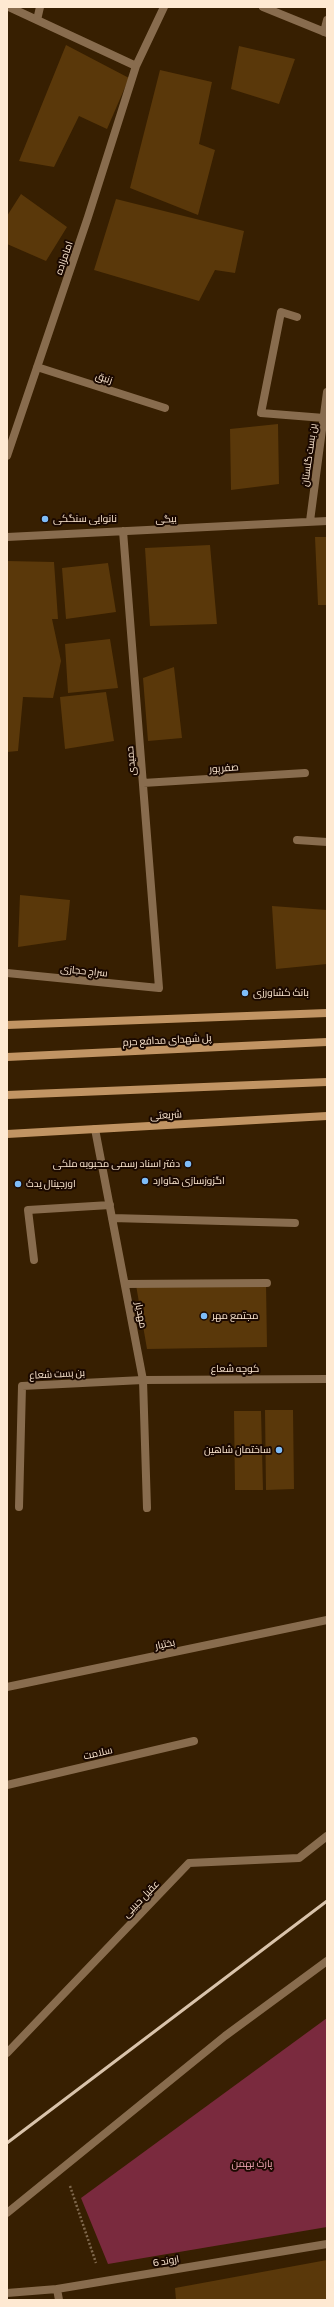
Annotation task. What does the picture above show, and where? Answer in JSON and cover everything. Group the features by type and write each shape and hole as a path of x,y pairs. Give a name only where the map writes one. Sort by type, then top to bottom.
{"main road":[{"path":"7,1025 327,1013"},
{"name":"پل شهدای مدافع حرم","path":"7,1058 327,1042"},
{"path":"7,1095 327,1082"},
{"name":"شریعتی","path":"7,1134 327,1116"}],"street":[{"path":"9,7 136,66"},
{"path":"37,20 40,7"},
{"name":"امامزاده","path":"7,456 10,438 38,367 136,66 164,7"},
{"path":"263,7 325,33 327,20"},
{"path":"297,317 281,312 261,413 324,418"},
{"name":"زنبق","path":"38,367 165,408"},
{"name":"بن بست گلستان","path":"310,522 327,392"},
{"name":"بیگی","path":"7,537 327,521"},
{"name":"حمیدی","path":"123,531 159,988"},
{"name":"صفرپور","path":"143,783 305,773"},
{"path":"297,840 327,842"},
{"name":"سراج حجازی","path":"7,974 159,988"},
{"name":"مهدیار","path":"95,1129 143,1380 147,1508"},
{"path":"34,1260 28,1210 110,1205"},
{"path":"112,1218 295,1223"},
{"path":"124,1284 267,1283"},
{"name":"کوچه شعاع","path":"143,1380 327,1379"},
{"name":"بن بست شعاع","path":"18,1507 22,1386 143,1380"},
{"name":"بختیار","path":"7,1686 327,1620"},
{"name":"سلامت","path":"7,1784 194,1741"},
{"name":"عقیل حبیبی","path":"7,2053 190,1863 299,1858 327,1836"},
{"path":"7,2213 226,2036 327,1961"},
{"name":"اروند 6","path":"7,2293 57,2289 103,2282 327,2244"},
{"path":"57,2289 59,2300"}],"path":[{"path":"64,2167 103,2282"}],"green space":[{"name":"پارک بهمن","path":"327,2018 327,2227 108,2264 81,2198"}],"building":[{"path":"66,45 129,78 107,129 79,116 54,167 19,161"},
{"path":"239,46 295,59 279,104 231,89"},
{"path":"160,70 212,82 199,144 215,150 198,215 130,188"},
{"path":"21,194 67,227 46,261 7,244 7,216"},
{"path":"116,199 244,231 235,273 215,270 199,301 94,270"},
{"path":"278,424 279,484 231,490 230,429"},
{"path":"315,537 327,537 327,605 318,605"},
{"path":"210,545 217,624 150,626 145,548"},
{"path":"7,561 54,562 58,619 52,619 61,661 53,698 23,697 18,751 7,752"},
{"path":"108,563 116,612 66,619 62,568"},
{"path":"110,639 118,688 68,693 65,644"},
{"path":"174,667 182,738 148,741 143,678"},
{"path":"106,692 114,741 65,749 60,697"},
{"path":"20,895 70,900 66,940 18,947"},
{"path":"272,906 327,910 327,964 276,969"},
{"name":"مجتمع مهر","path":"266,1283 267,1347 147,1349 136,1285"},
{"name":"ساختمان شاهین","path":"265,1410 293,1410 294,1489 266,1490"},
{"path":"234,1411 261,1411 263,1490 235,1490"},
{"path":"327,2260 327,2300 176,2300 175,2288"}],"railway":[{"path":"7,2143 327,1901"}],"place":[{"name":"نانوایی سنگکی","path":"45,519"},
{"name":"بانک کشاورزی","path":"245,993"},
{"name":"دفتر اسناد رسمی محبوبه ملکی","path":"188,1164"},
{"name":"اگزوزسازی هاوارد","path":"145,1181"},
{"name":"اورجینال یدک","path":"18,1184"},
{"name":"مجتمع مهر","path":"204,1316"},
{"name":"ساختمان شاهین","path":"279,1450"}]}
